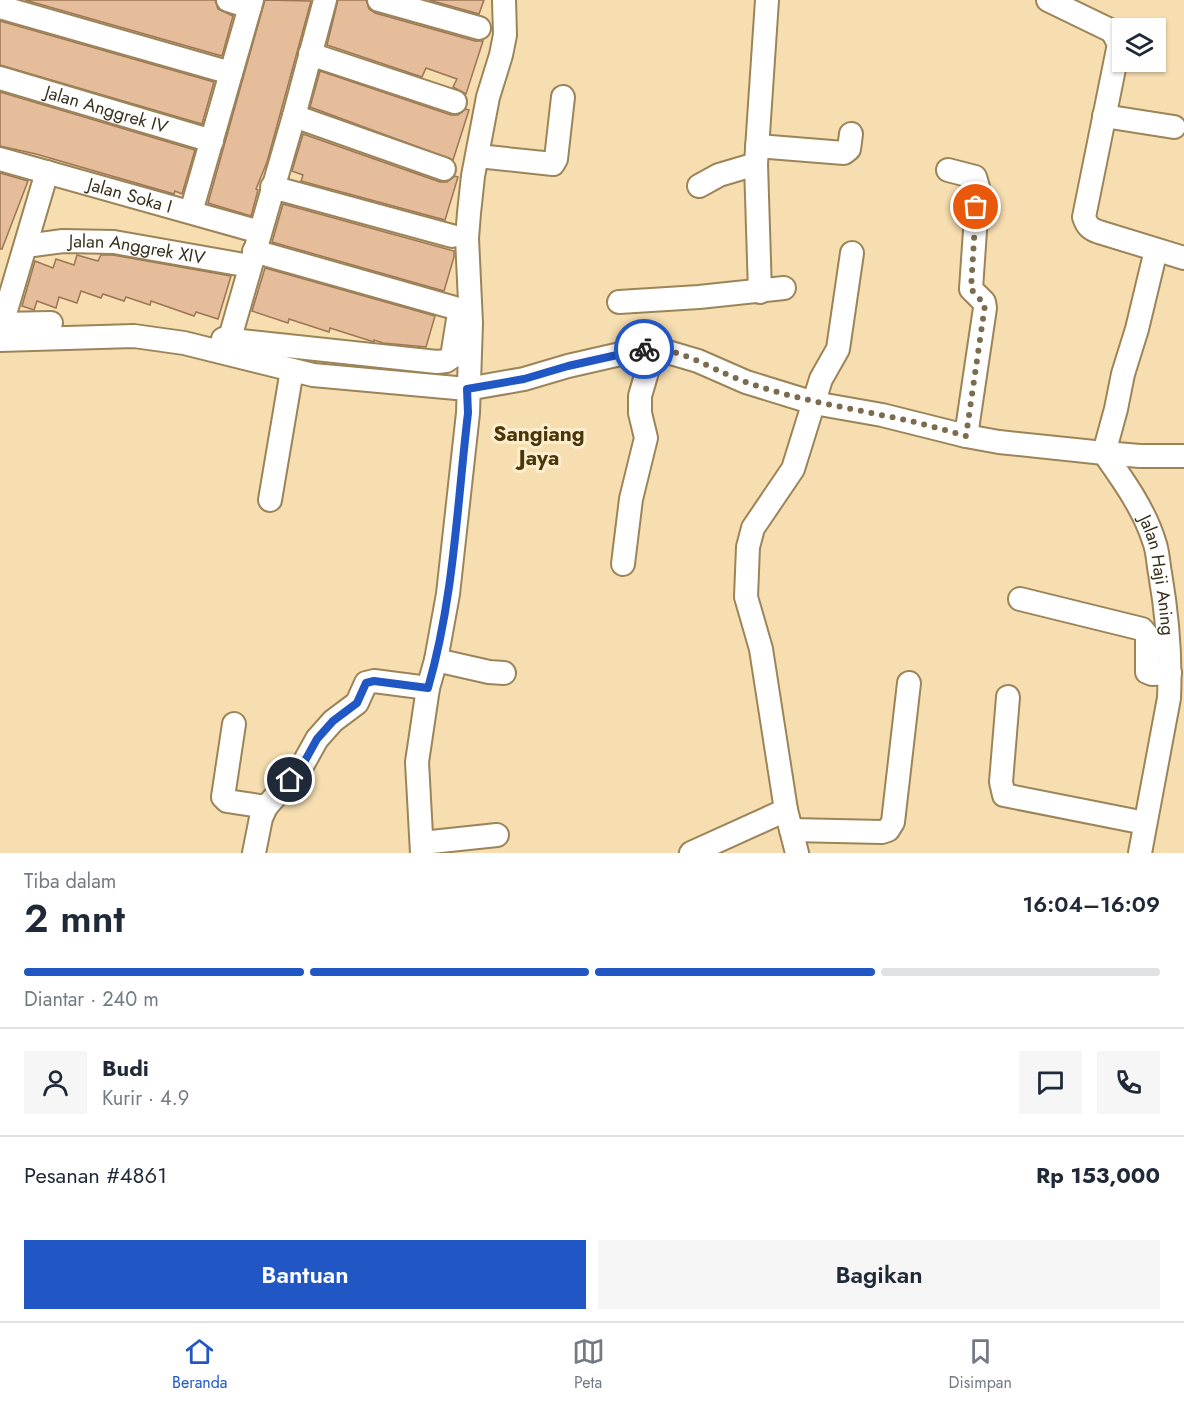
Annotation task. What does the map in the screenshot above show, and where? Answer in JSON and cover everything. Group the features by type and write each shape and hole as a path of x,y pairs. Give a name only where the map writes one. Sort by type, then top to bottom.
{"street":[{"path":"191,213 251,3 228,0"},
{"path":"229,341 325,0"},
{"path":"379,0 478,28"},
{"path":"497,835 422,848 417,762 428,688 436,660 453,562 468,413 471,323 467,238 473,176 488,97 505,35 504,0"},
{"path":"760,292 756,155 767,0"},
{"path":"1048,0 1112,31 1119,45 1084,217 1086,224 1099,232 1184,258"},
{"path":"0,7 231,73"},
{"path":"310,54 454,102"},
{"name":"Jalan Anggrek IV","path":"0,78 212,141"},
{"path":"478,156 553,164 556,159 563,97"},
{"path":"294,116 444,169"},
{"path":"1104,116 1174,127"},
{"path":"699,186 756,155 844,153 849,149 851,134"},
{"name":"Jalan Soka I","path":"0,159 191,213 255,249"},
{"path":"948,170 971,175 977,179 978,187 971,289 985,305 966,436"},
{"path":"1,329 47,172"},
{"path":"272,187 452,236"},
{"name":"Jalan Anggrek XIV","path":"26,246 63,242 114,242 255,249"},
{"path":"1,329 139,323 174,328 229,341 437,362 446,361 452,357 459,313 455,308 255,249"},
{"path":"1104,453 1156,250"},
{"path":"797,853 788,820 761,649 750,617 746,575 748,547 753,528 793,469 824,371 839,345 852,253"},
{"path":"619,302 760,292 784,288"},
{"path":"1,329 134,336 184,343 313,375 467,389 524,379 601,358 654,348 698,361 746,382 814,403 882,415 966,436 999,442 1104,453 1184,456"},
{"path":"623,564 632,499 646,438 640,413 640,396 654,348"},
{"path":"270,500 292,370"},
{"name":"Jalan Haji Aning","path":"1104,453 1131,493 1155,542 1164,595 1170,674 1169,698 1140,853"},
{"path":"1020,599 1142,629 1147,635 1147,672 1170,674"},
{"path":"436,660 489,672 504,673"},
{"path":"254,853 256,835 266,807 302,766 317,739 333,721 357,703 366,683 374,681 428,688"},
{"path":"692,853 788,820 882,832 891,827 909,683"},
{"path":"1008,697 1001,782 1004,795 1145,823"},
{"path":"234,724 223,797 227,801 266,807"}],"building":[{"path":"25,0 215,0 218,9 233,16 222,56"},
{"path":"265,0 311,1 267,162 256,189 258,190 251,216 208,203"},
{"path":"338,0 366,0 369,9 375,13 475,41 483,41 466,94 453,87 457,79 426,68 422,77 327,45"},
{"path":"429,0 484,0 479,14"},
{"path":"0,21 214,82 202,124 0,65"},
{"path":"320,71 451,115 458,115 466,109 469,110 453,160 310,107"},
{"path":"0,92 195,150 182,194 175,191 174,194 36,154 0,146"},
{"path":"303,134 440,182 447,182 455,176 458,177 445,220 301,181 303,175 292,171"},
{"path":"0,173 28,181 2,249 0,249"},
{"path":"283,204 454,251 444,291 272,242"},
{"path":"77,255 98,261 101,255 113,255 231,276 218,319 196,312 194,316 151,301 150,305 126,297 124,301 103,294 101,298 81,291 77,303 59,297 56,308 37,301 34,310 22,306 35,261 53,268 56,259 74,265"},
{"path":"265,268 435,316 426,347 374,340 374,342 330,328 329,332 289,319 288,323 252,311"}],"way so far":[{"path":"644,349 654,348 668,351 746,382 814,403 925,424 966,436 985,305 971,289 976,207"}],"district":[{"name":"Sangiang Jaya","path":"539,446"}],"route":[{"path":"290,780 302,766 317,739 333,721 357,703 366,683 387,682 428,688 444,622 453,562 468,413 467,389 524,379 612,355 644,349"}]}
